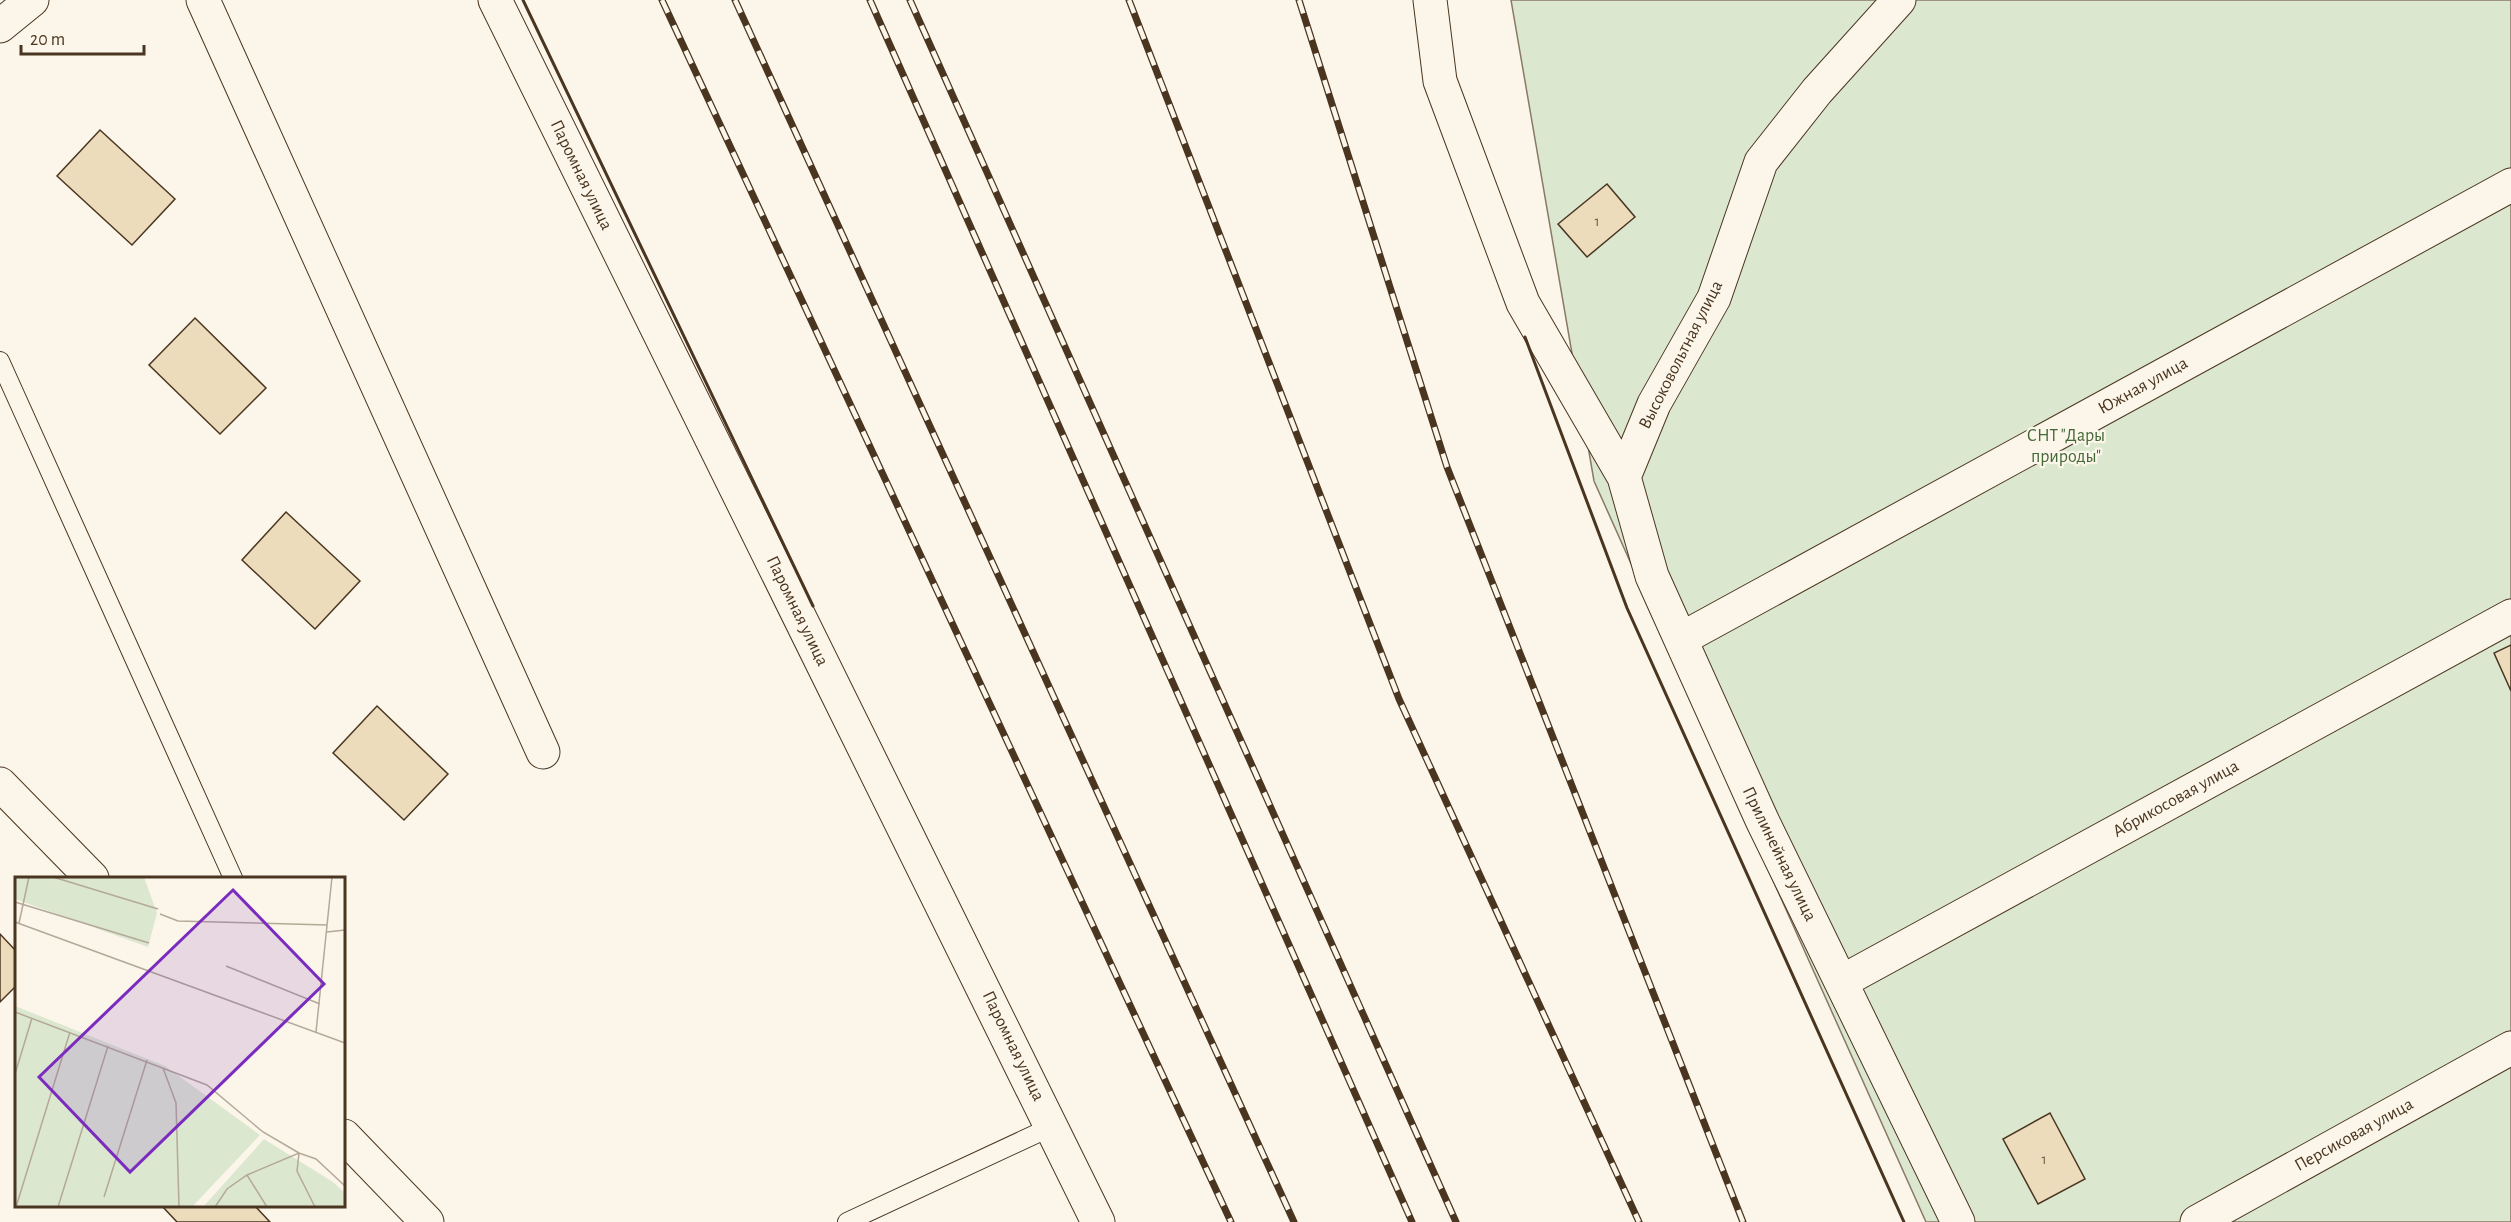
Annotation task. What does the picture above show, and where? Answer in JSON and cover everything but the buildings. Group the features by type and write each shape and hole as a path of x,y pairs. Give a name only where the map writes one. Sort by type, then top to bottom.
{"street":[{"path":"0,26 32,0"},
{"path":"203,0 543,752"},
{"name":"Паромная улица","path":"495,0 1053,1126 1098,1222"},
{"name":"Прилинейная улица","path":"1430,0 1440,81 1523,303 1624,477 1652,576 1762,820 1958,1222"},
{"name":"Высоковольтная улица","path":"1624,477 1654,404 1714,298 1761,162 1817,91 1899,0"},
{"name":"Южная улица","path":"1681,639 2511,185"},
{"name":"Абрикосовая улица","path":"1841,982 2511,616"},
{"path":"0,784 90,877"},
{"name":"Персиковая улица","path":"2197,1222 2511,1048"},
{"path":"345,1137 427,1222"}],"lane":[{"path":"0,361 232,877"},
{"path":"847,1222 1053,1126"}],"green space":[{"name":"СНТ \"Дары природы\"","path":"1511,0 2511,0 2511,1222 1926,1222 1594,481"}],"railway":[{"path":"662,0 1231,1222"},
{"path":"735,0 1294,1222"},
{"path":"870,0 1412,1222"},
{"path":"910,0 1456,1222"},
{"path":"1129,0 1399,699 1639,1222"},
{"path":"1299,0 1447,467 1743,1222"}],"wall":[{"path":"523,0 813,606"},
{"path":"1525,337 1627,608 1904,1222"}]}
